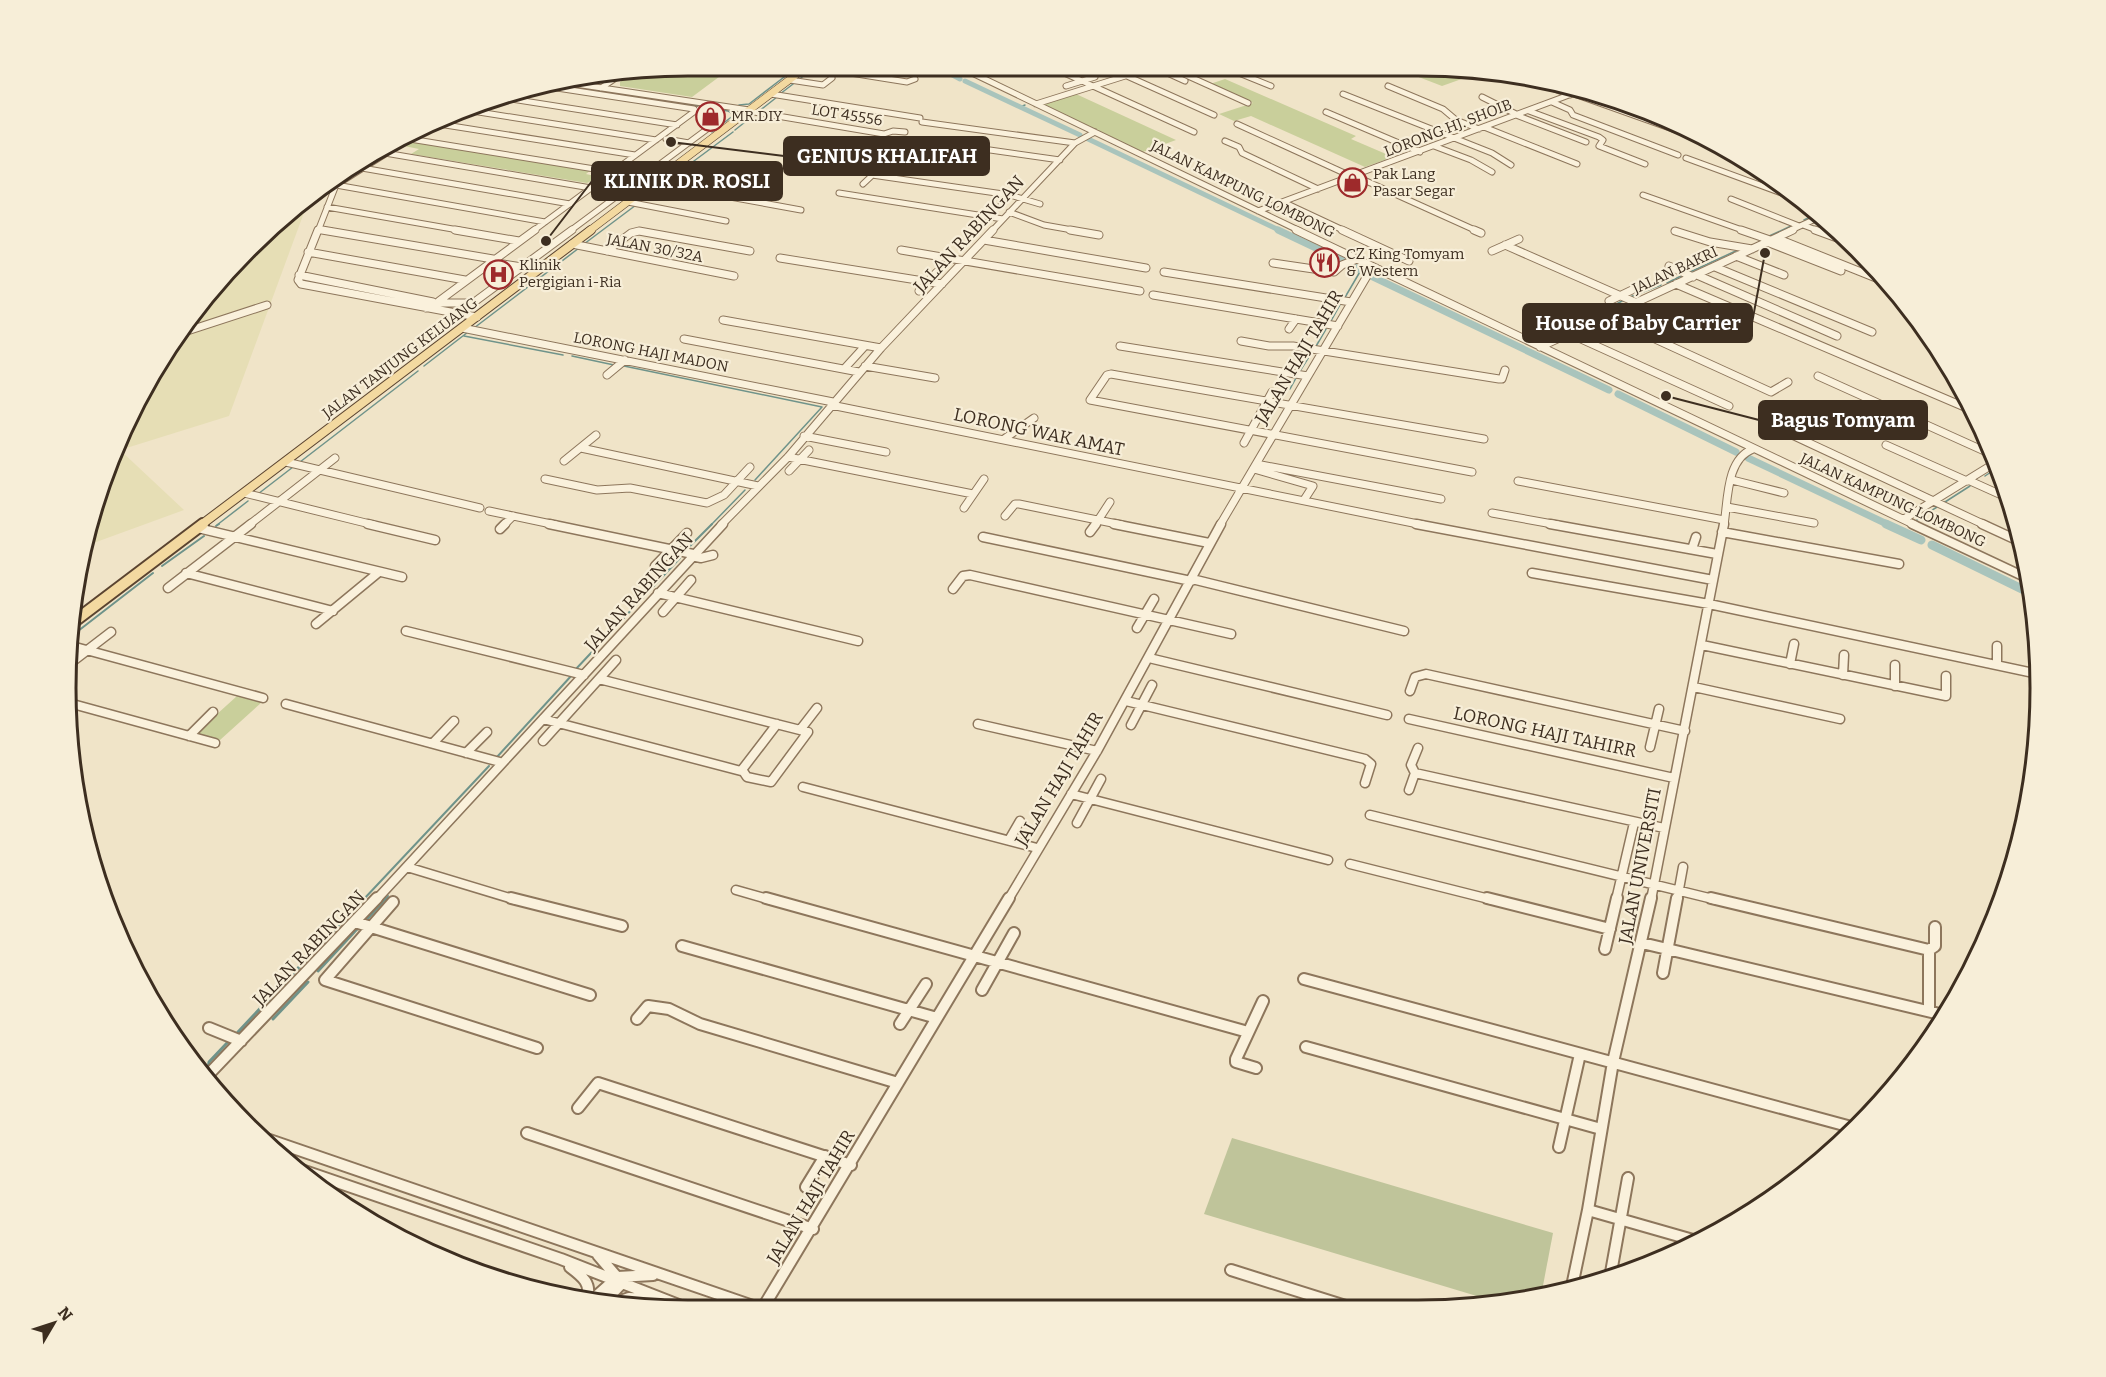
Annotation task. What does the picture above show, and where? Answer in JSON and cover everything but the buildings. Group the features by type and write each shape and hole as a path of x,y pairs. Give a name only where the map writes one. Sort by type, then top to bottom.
{"main road":[{"name":"JALAN TANJUNG KELUANG","path":"81,616 761,101 795,81 798,76"}],"street":[{"path":"869,76 907,82 915,79"},
{"name":"JALAN KAMPUNG LOMBONG","path":"978,76 1750,450 1904,519 2019,574"},
{"path":"1071,76 1194,132"},
{"path":"1036,104 1127,76 1214,115"},
{"path":"1174,76 1222,98"},
{"path":"1188,76 1248,103"},
{"path":"1246,76 1271,86"},
{"path":"1066,86 1095,77"},
{"path":"795,81 824,85 832,78"},
{"path":"601,88 610,82"},
{"path":"601,83 607,84"},
{"name":"LOT 45556","path":"585,86 707,103 884,134 895,131 905,132"},
{"path":"1388,86 1443,109 1456,120 1577,164"},
{"path":"299,275 461,305 473,303 722,118 721,114 564,89"},
{"path":"771,94 934,124 1075,143"},
{"path":"1343,94 1492,153 1511,165"},
{"name":"LORONG HJ. SHOIB","path":"1258,211 1570,96"},
{"path":"1482,97 1517,115 1586,142"},
{"path":"519,100 677,125"},
{"path":"739,118 735,108 761,101"},
{"path":"426,308 494,261 707,103"},
{"path":"1549,103 1570,110 1573,115 1678,155"},
{"path":"1529,111 1599,137 1603,140 1599,146 1645,164"},
{"path":"1326,112 1420,152"},
{"path":"482,113 656,140"},
{"path":"934,124 942,116"},
{"path":"963,128 970,119"},
{"path":"1237,124 1481,233"},
{"path":"449,126 635,155"},
{"name":"JALAN RABINGAN","path":"211,1071 407,867 500,762 543,719 576,673 658,593 788,457 862,369 965,261 1056,159 1075,143 1095,132"},
{"path":"666,139 689,143"},
{"path":"418,140 613,172"},
{"path":"1225,141 1239,147 1242,153 1318,189"},
{"path":"962,143 1056,159"},
{"path":"1433,146 1455,153 1492,172"},
{"path":"390,154 591,188"},
{"path":"1686,158 1770,189"},
{"path":"864,184 881,167"},
{"path":"366,169 570,204"},
{"path":"872,176 1010,195 1040,204"},
{"path":"653,183 801,210"},
{"path":"340,186 545,222"},
{"path":"1001,205 1017,188"},
{"path":"334,190 299,275 298,280 301,284 477,316"},
{"path":"840,193 937,208 1033,219 1044,225 1100,236"},
{"path":"1643,195 1740,230 1748,238 1769,241 1870,276"},
{"path":"873,207 880,199"},
{"path":"1731,200 1771,215 1787,216 1827,234"},
{"path":"628,202 726,221"},
{"path":"1283,202 1409,261"},
{"path":"327,207 519,241"},
{"path":"929,216 937,208"},
{"name":"JALAN BAKRI","path":"1540,347 1812,221"},
{"path":"318,229 522,267"},
{"path":"571,231 586,234"},
{"path":"607,251 631,233 639,231 750,250"},
{"path":"1675,231 1710,242 1740,244 1752,249"},
{"path":"1492,250 1519,239"},
{"path":"984,240 1146,268"},
{"path":"1769,241 1841,271"},
{"name":"JALAN 30/32A","path":"572,244 734,276"},
{"path":"1505,245 1636,303"},
{"path":"901,250 1140,291"},
{"path":"308,252 465,280"},
{"path":"1736,256 1784,275"},
{"path":"780,258 942,284"},
{"path":"1273,263 1334,272 1342,265 1357,259"},
{"path":"1669,266 1837,336"},
{"path":"1714,267 1872,332"},
{"name":"JALAN HAJI TAHIR","path":"768,1300 813,1229 1037,848 1097,751 1209,543 1351,302 1370,271 1376,268"},
{"path":"920,291 937,272"},
{"path":"1164,272 1351,302"},
{"path":"1676,284 1959,405"},
{"path":"1609,301 1632,290"},
{"path":"1153,295 1338,326"},
{"path":"194,329 267,305"},
{"path":"1604,330 1634,316"},
{"path":"1606,317 1771,392 1788,382"},
{"path":"723,320 881,348"},
{"path":"1289,329 1296,320"},
{"name":"LORONG HAJI MADON","path":"462,328 656,367 659,363 833,402"},
{"path":"1570,334 1729,406"},
{"path":"684,339 844,369 935,378"},
{"path":"1241,341 1323,351 1499,379 1502,379 1505,370"},
{"path":"844,369 865,346"},
{"path":"1120,346 1308,376"},
{"path":"608,375 625,360"},
{"path":"1472,472 1250,432 1090,400 1107,375 1111,374 1266,403 1484,439"},
{"path":"1818,376 1981,449"},
{"path":"1244,443 1272,392"},
{"name":"LORONG WAK AMAT","path":"833,402 1562,553 1713,580"},
{"path":"1004,439 1008,434 1034,418"},
{"path":"1777,428 2011,537"},
{"path":"564,461 596,435"},
{"path":"804,436 886,452"},
{"path":"1886,445 1997,493"},
{"path":"581,448 758,486"},
{"path":"789,471 809,450"},
{"name":"JALAN UNIVERSITI","path":"1573,1281 1588,1210 1613,1062 1642,943 1694,687 1735,462 1750,450"},
{"path":"788,457 973,494"},
{"path":"168,588 335,458"},
{"path":"286,462 480,508"},
{"path":"545,479 597,490 630,488 702,503 716,500 750,467"},
{"path":"1255,467 1441,499"},
{"path":"1255,467 1313,486 1304,500"},
{"path":"1904,519 1988,467"},
{"path":"964,508 984,479"},
{"path":"1732,480 1784,493"},
{"path":"1518,481 1724,520"},
{"path":"244,493 435,540"},
{"path":"1090,532 1110,502"},
{"path":"1005,516 1014,504 1019,504 1209,543"},
{"path":"1727,507 1814,523"},
{"path":"489,511 701,558 713,555"},
{"path":"1492,513 1717,554"},
{"path":"500,529 513,516"},
{"path":"198,528 402,577"},
{"path":"1722,532 1899,564"},
{"path":"655,566 687,533"},
{"path":"983,537 1191,580 1404,631"},
{"path":"1692,549 1696,537"},
{"path":"316,624 380,572"},
{"path":"186,573 333,611"},
{"path":"1532,573 1709,604 2029,672"},
{"path":"953,589 963,576 970,575 1231,634"},
{"path":"663,612 691,580"},
{"path":"658,593 858,642"},
{"path":"1137,628 1154,598"},
{"path":"406,631 576,673"},
{"path":"78,658 111,632"},
{"path":"1790,664 1794,644"},
{"path":"1702,645 1946,696 1946,676"},
{"path":"1997,646 1997,663"},
{"path":"78,648 263,698"},
{"path":"1843,675 1844,655"},
{"path":"1149,658 1387,715"},
{"path":"543,741 616,660"},
{"path":"1895,665 1895,686"},
{"path":"1410,692 1415,677 1426,674 1685,731"},
{"path":"543,719 742,771 747,777 771,782 808,734 800,730 599,679"},
{"path":"1131,725 1152,685"},
{"path":"1694,687 1840,719"},
{"path":"1126,700 1365,759 1371,764 1365,783"},
{"path":"286,704 500,762"},
{"path":"77,705 215,743"},
{"path":"800,730 817,708"},
{"path":"1650,747 1659,710"},
{"path":"189,736 213,712"},
{"name":"LORONG HAJI TAHIRR","path":"1409,719 1531,748 1589,757 1674,778"},
{"path":"433,742 454,722"},
{"path":"742,771 777,724"},
{"path":"978,724 1097,751"},
{"path":"466,753 487,732"},
{"path":"1409,790 1415,773 1411,765 1418,748"},
{"path":"1415,773 1634,824 1664,828"},
{"path":"1077,823 1101,779"},
{"path":"803,787 1037,848"},
{"path":"1071,794 1329,860"},
{"path":"1370,815 1678,891 1931,949"},
{"path":"1009,840 1020,821"},
{"path":"1605,949 1620,876 1634,824"},
{"path":"1350,864 1610,929"},
{"path":"407,867 524,902 622,926"},
{"path":"1663,973 1683,867"},
{"path":"736,890 1248,1032"},
{"path":"393,902 325,980 537,1048"},
{"path":"355,922 590,994"},
{"path":"1929,1011 1931,949 1935,927"},
{"path":"982,990 1014,933"},
{"path":"1642,943 1936,1013"},
{"path":"682,946 937,1018"},
{"path":"1304,979 1845,1125"},
{"path":"900,1024 926,984"},
{"path":"1256,1068 1236,1062 1263,1001"},
{"path":"637,1019 648,1006 669,1009 700,1024 898,1083"},
{"path":"209,1028 241,1041"},
{"path":"1306,1047 1600,1129"},
{"path":"1559,1147 1580,1054"},
{"path":"578,1108 598,1083 851,1165"},
{"path":"527,1133 813,1229"},
{"path":"279,1143 736,1300"},
{"path":"806,1187 825,1156"},
{"path":"318,1176 561,1259 661,1299"},
{"path":"1612,1269 1628,1179"},
{"path":"1588,1210 1686,1238"},
{"path":"596,1252 617,1280"},
{"path":"561,1259 585,1278 589,1292"},
{"path":"1231,1270 1326,1300"},
{"path":"600,1294 617,1280 663,1275"},
{"path":"608,1295 617,1280"},
{"path":"628,1297 651,1299"}],"shaded area":[{"path":"304,213 229,416 126,448 158,382 203,316 256,256"},
{"path":"123,453 184,510 94,543"}],"green space":[{"path":"720,76 692,97 620,86 620,82 648,78"},
{"path":"1416,76 1463,79 1442,86"},
{"path":"1225,79 1356,136 1351,139 1393,157 1365,167 1251,116 1234,121 1219,114 1253,103 1210,84"},
{"path":"1076,94 1176,140 1143,152 1042,104"},
{"path":"416,141 591,170 586,174 599,177 587,183 411,154 419,149 405,146"},
{"path":"237,696 262,702 220,740 195,734"},
{"path":"1232,1138 1553,1233 1543,1288 1479,1297 1204,1214"}],"waterway":[{"path":"739,105 749,104 785,76"},
{"path":"780,94 803,76"},
{"path":"954,76 960,79"},
{"path":"965,81 1080,135"},
{"path":"575,87 698,106"},
{"path":"758,112 777,97"},
{"path":"1020,107 1025,105"},
{"path":"708,108 728,111 734,115 712,132"},
{"path":"735,130 755,114"},
{"path":"663,184 733,132"},
{"path":"1086,138 1281,231"},
{"path":"644,199 660,186"},
{"path":"584,244 636,205"},
{"path":"1804,220 1808,218"},
{"path":"1767,237 1791,226"},
{"path":"1278,230 1343,261"},
{"path":"474,328 579,248"},
{"path":"1690,272 1740,249"},
{"path":"1350,265 1363,271"},
{"path":"1344,299 1361,270"},
{"path":"1667,283 1683,275"},
{"path":"1371,276 1609,390"},
{"path":"1630,297 1661,285"},
{"path":"1588,319 1624,300"},
{"path":"1331,321 1341,303"},
{"path":"1538,342 1582,322"},
{"path":"1315,348 1326,329"},
{"path":"424,366 468,332"},
{"path":"464,336 563,355"},
{"path":"1300,371 1312,352"},
{"path":"572,356 614,365"},
{"path":"624,366 822,407 755,480"},
{"path":"300,462 418,371"},
{"path":"1290,389 1296,378"},
{"path":"1618,394 1736,452"},
{"path":"1748,458 1889,525"},
{"path":"258,494 293,467"},
{"path":"1985,476 1990,473"},
{"path":"1945,502 1970,486"},
{"path":"711,525 745,490"},
{"path":"217,525 248,501"},
{"path":"1917,520 1937,507"},
{"path":"1886,524 1921,540"},
{"path":"690,546 711,525"},
{"path":"162,566 204,536"},
{"path":"1932,545 2021,589"},
{"path":"575,670 680,558"},
{"path":"80,630 153,573"},
{"path":"497,757 572,675"},
{"path":"363,900 489,766"},
{"path":"385,900 388,896"},
{"path":"238,1032 364,898"},
{"path":"367,919 386,898"},
{"path":"318,971 357,929"},
{"path":"273,1019 308,982"},
{"path":"208,1068 209,1062 227,1043"}],"place":[{"name":"MR.DIY","path":"710,116"},
{"name":"GENIUS KHALIFAH","path":"671,142"},
{"name":"Pak Lang Pasar Segar","path":"1352,183"},
{"name":"KLINIK DR. ROSLI","path":"546,241"},
{"name":"House of Baby Carrier","path":"1765,253"},
{"name":"CZ King Tomyam & Western","path":"1325,263"},
{"name":"Klinik Pergigian i-Ria","path":"498,274"},
{"name":"Bagus Tomyam","path":"1666,396"}]}
